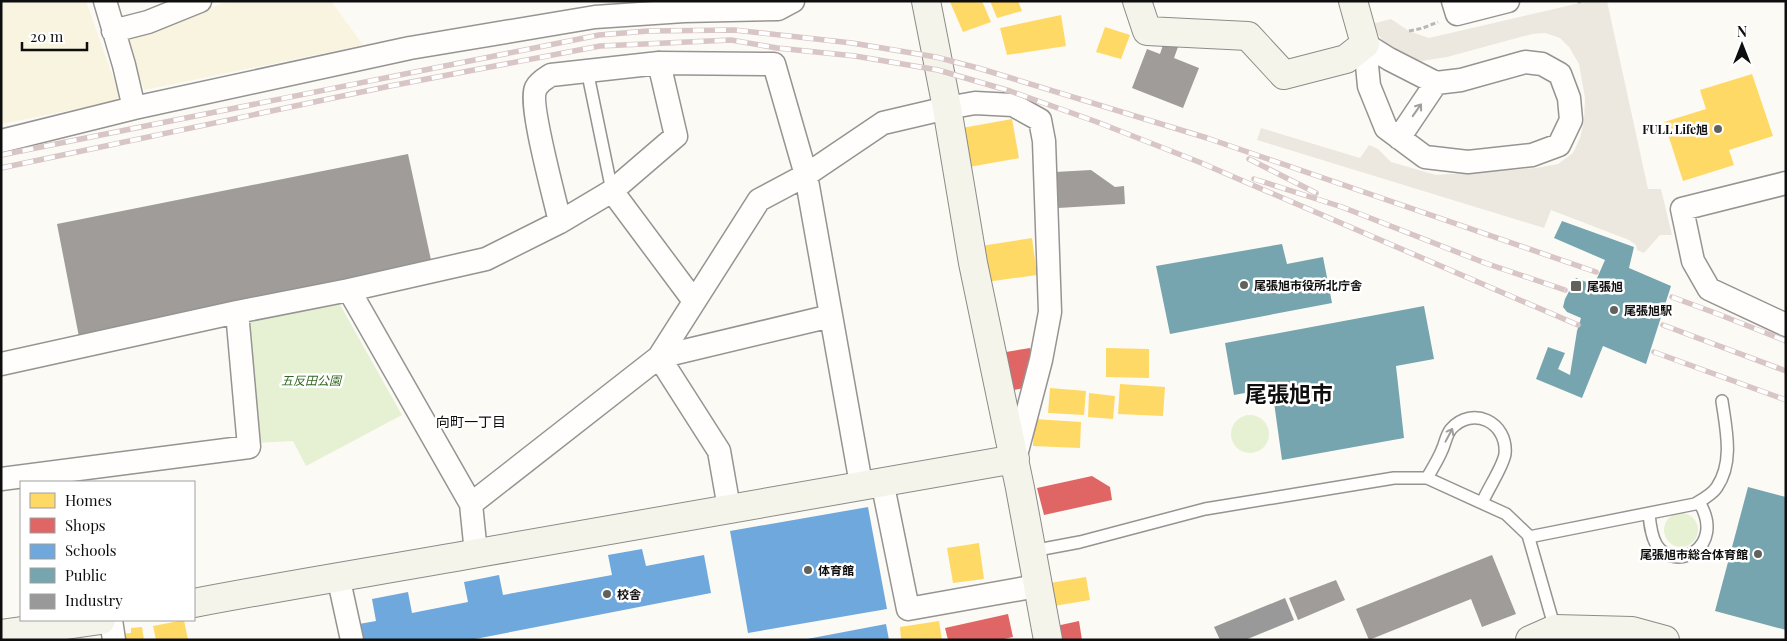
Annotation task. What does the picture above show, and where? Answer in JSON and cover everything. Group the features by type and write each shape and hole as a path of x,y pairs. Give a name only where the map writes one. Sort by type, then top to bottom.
{"street":[{"path":"105,1 124,65 134,108"},
{"path":"113,31 148,22 200,1"},
{"path":"1,141 134,108 410,48 594,17 684,11 778,10 793,1"},
{"path":"926,1 974,263 1015,459 1048,640"},
{"path":"1137,1 1147,31 1248,36 1284,75 1346,58 1365,44"},
{"path":"1352,1 1365,44 1369,86 1386,128 1425,157 1468,162 1532,155 1559,145 1571,120 1569,98 1560,74 1542,64 1525,62 1460,80 1436,82 1365,44"},
{"path":"1455,8 1508,1"},
{"path":"1,364 486,259 560,222 612,191 676,136 660,63"},
{"path":"560,222 534,110 536,89 541,81 551,75 660,63 774,64 806,175 831,316 871,482 908,610 1037,586"},
{"path":"1398,138 1436,82"},
{"path":"471,504 660,356 758,200 806,175 883,123 975,103 1013,105 1040,120 1044,141 1050,312 1041,360 1015,459"},
{"path":"1786,183 1682,209 1693,260 1709,289 1786,325"},
{"path":"612,191 694,301"},
{"path":"349,290 471,504 476,553"},
{"path":"1,479 249,447 237,312"},
{"path":"660,356 831,316"},
{"path":"660,356 719,451 730,508"},
{"path":"195,603 871,482 1015,459"},
{"path":"338,576 352,640"},
{"path":"1,634 95,621"},
{"path":"111,621 114,640"},
{"path":"1530,640 1555,629 1633,635 1665,640"}],"lane":[{"path":"587,70 612,191"},
{"path":"1529,537 1649,514 1699,502 1717,488 1726,464 1728,442 1722,401"},
{"path":"1427,478 1441,452 1449,431 1458,422 1469,418 1483,418 1492,422 1501,433 1505,455 1482,503"},
{"path":"1032,551 1080,542 1205,509 1394,478 1427,478 1506,514 1528,535 1555,629"},
{"path":"1649,514 1656,544 1673,556 1688,556 1700,549 1707,536 1708,522 1699,502"}],"path":[{"path":"1409,31 1423,28 1455,8"}],"shaded area":[{"path":"1,1 86,1 121,100 1,124"},
{"path":"229,1 331,1 363,45 144,90 127,38"},
{"path":"1588,1 1607,1 1648,189 1661,189 1672,235 1660,235 1644,253 1637,250 1636,245 1629,240 1551,210 1544,228 1257,140 1261,128 1360,158 1369,145 1378,149 1391,162 1436,175 1536,168 1558,164 1573,153 1580,138 1584,121 1585,98 1579,64 1569,47 1560,38 1545,33 1532,34 1447,57 1422,61 1394,53 1382,40 1372,24 1391,19 1409,31 1429,38"}],"green space":[{"name":"五反田公園","path":"338,301 402,415 306,466 293,441 256,443 240,321"},
{"path":"1250,415 1264,420 1269,434 1264,448 1250,453 1236,448 1231,434 1236,420"},
{"path":"1681,513 1693,518 1698,530 1693,542 1681,547 1669,542 1664,530 1669,518"}],"building: Homes":[{"path":"982,1 991,22 963,32 950,2"},
{"path":"990,1 1018,1 1022,11 997,18"},
{"path":"1061,15 1066,46 1007,55 1000,28"},
{"path":"1105,27 1130,35 1121,59 1096,52"},
{"name":"FULL Life旭","path":"1752,74 1773,136 1729,150 1734,165 1683,181 1664,122 1706,109 1700,90"},
{"path":"1012,119 1019,158 969,167 962,128"},
{"path":"1032,238 1037,275 986,282 981,246"},
{"path":"1106,348 1149,349 1149,378 1106,377"},
{"path":"1120,384 1165,387 1163,416 1118,414"},
{"path":"1050,388 1086,391 1084,415 1048,413"},
{"path":"1089,393 1115,396 1113,419 1088,417"},
{"path":"1034,419 1081,422 1080,448 1033,446"},
{"path":"979,543 984,579 953,583 947,548"},
{"path":"1086,577 1090,600 1054,606 1050,583"},
{"path":"184,621 188,640 156,640 153,626"},
{"path":"939,621 942,640 901,640 900,627"},
{"path":"142,627 144,640 122,640 122,634 131,633 131,628"}],"building: Shops":[{"path":"1030,348 1034,362 1025,388 1008,391 1000,353"},
{"path":"1092,476 1110,487 1112,500 1044,515 1037,488"},
{"path":"1008,614 1013,637 1000,640 948,640 945,628"},
{"path":"1079,621 1082,640 1059,640 1056,626"}],"building: Schools":[{"name":"体育館","path":"868,507 887,609 748,633 730,531"},
{"name":"校舎","path":"642,549 646,566 704,555 711,593 470,640 362,640 359,624 376,621 372,599 408,592 412,613 468,602 464,582 499,575 503,595 612,575 608,555"},
{"path":"886,624 889,640 807,640 807,639"}],"building: Public":[{"name":"尾張旭駅","path":"1562,221 1634,247 1629,268 1671,286 1646,364 1603,346 1582,398 1536,379 1548,347 1565,353 1558,369 1570,375 1581,318 1567,312 1563,307 1565,299 1576,278 1594,285 1605,260 1554,238"},
{"name":"尾張旭市役所北庁舎","path":"1282,244 1287,264 1323,257 1332,303 1170,334 1156,266"},
{"path":"1424,306 1434,359 1396,366 1404,438 1282,460 1272,388 1234,395 1225,343"},
{"name":"尾張旭市総合体育館","path":"1748,487 1786,497 1786,630 1715,611"}],"building: Industry":[{"path":"1285,598 1294,620 1245,640 1220,640 1214,627"}],"building: Other":[{"path":"1164,42 1178,47 1174,58 1199,68 1183,108 1132,88 1147,49 1160,54"},
{"path":"408,154 431,260 79,337 57,224"},
{"path":"1091,170 1115,187 1124,186 1125,204 1058,208 1055,172"},
{"path":"1492,555 1516,614 1482,627 1471,599 1369,640 1356,609"},
{"path":"1336,580 1345,600 1298,620 1289,598"}],"railway":[{"path":"1,155 599,35 648,31 734,30 852,43 936,57 978,68 1207,138 1596,272"},
{"path":"1,168 390,86 600,46 731,40 777,48 855,56 938,70 1010,91 1097,122 1199,162 1578,325"},
{"path":"1249,159 1316,193"},
{"path":"1254,179 1342,207 1485,263 1565,290"},
{"path":"1672,297 1786,341"},
{"path":"1663,325 1786,371"},
{"path":"1654,352 1786,400"}],"place":[{"name":"FULL Life旭","path":"1718,129"},
{"name":"尾張旭市役所北庁舎","path":"1244,285"},
{"name":"尾張旭","path":"1576,286"},
{"name":"尾張旭駅","path":"1614,310"},
{"name":"尾張旭市総合体育館","path":"1758,554"},
{"name":"体育館","path":"808,570"},
{"name":"校舎","path":"607,594"}],"district":[{"name":"尾張旭市","path":"1289,393"},
{"name":"向町一丁目","path":"471,421"}]}
